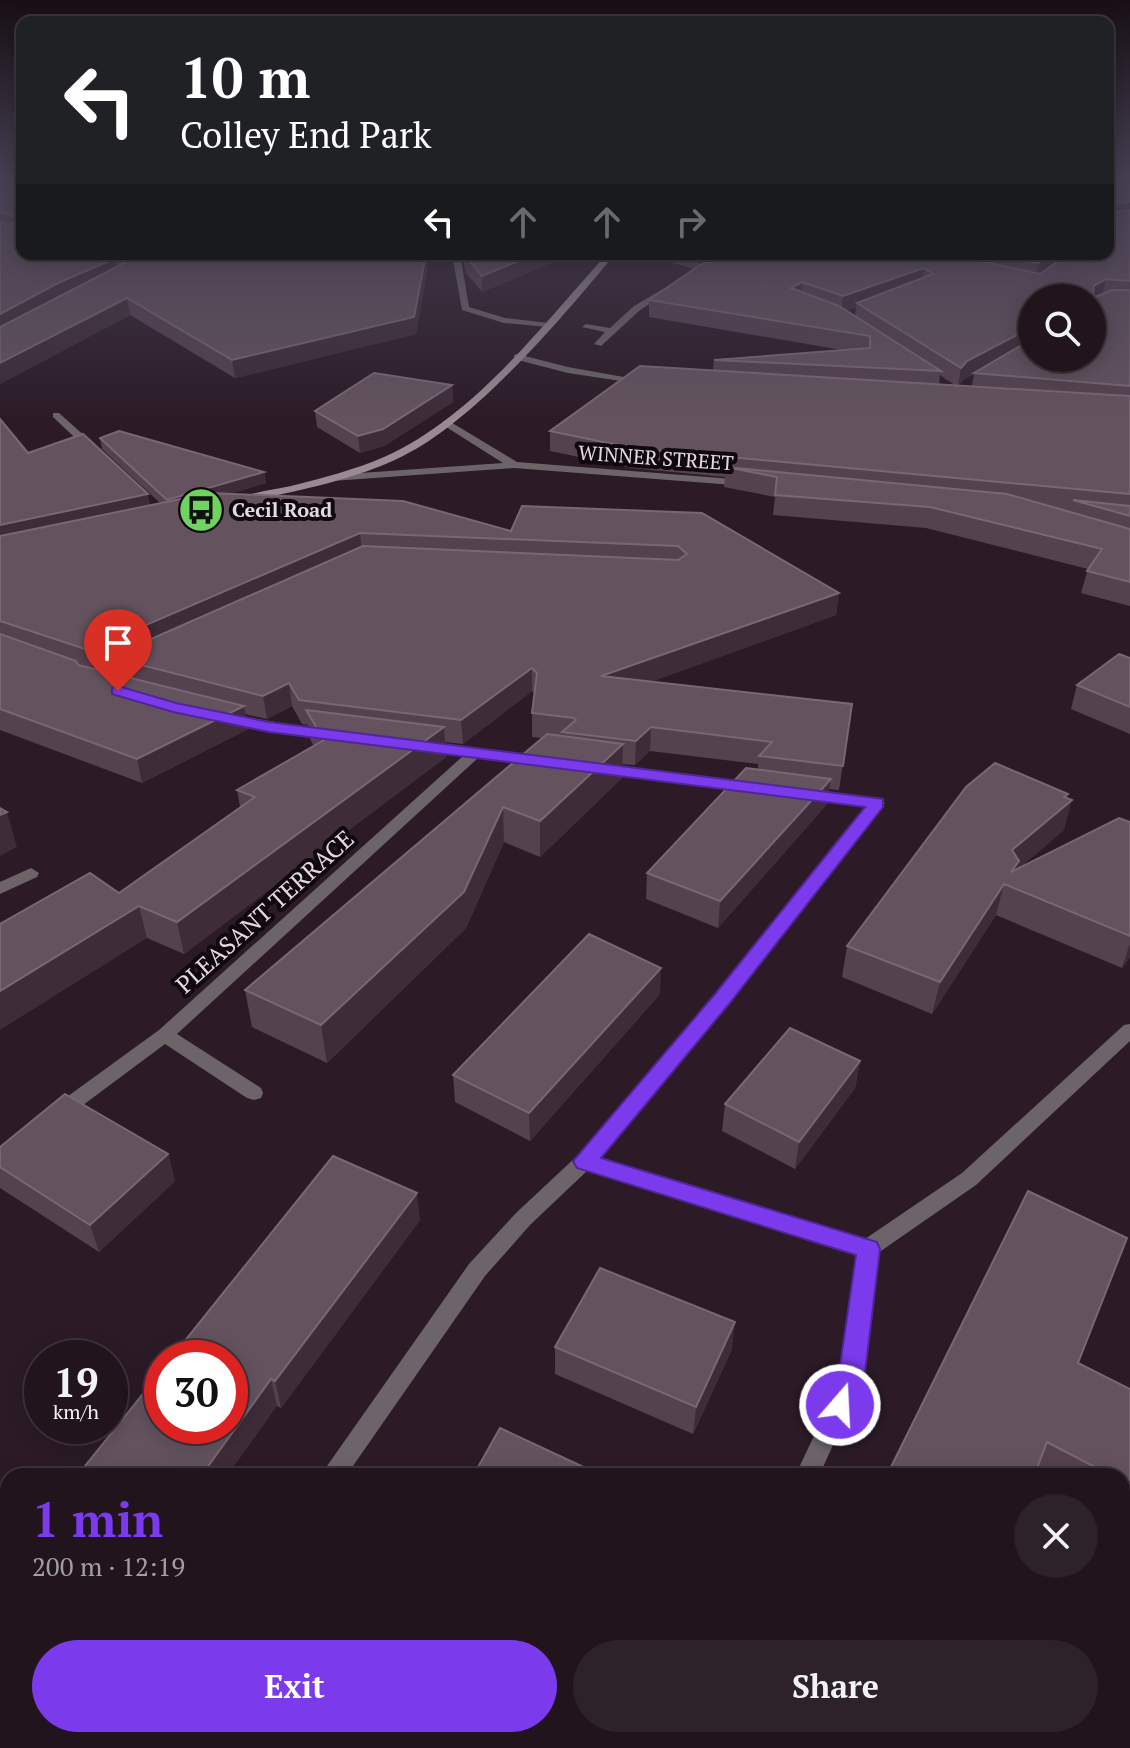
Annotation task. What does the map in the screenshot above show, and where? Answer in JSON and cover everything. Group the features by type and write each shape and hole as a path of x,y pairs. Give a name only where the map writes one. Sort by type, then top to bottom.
{"main road":[{"path":"228,504 332,478 403,452 446,423 517,357 605,260"}],"street":[{"path":"457,260 465,308 504,320 545,325"},
{"path":"598,344 637,308 671,288"},
{"path":"586,327 613,331"},
{"path":"517,357 568,370 657,383"},
{"path":"56,415 100,456"},
{"name":"WINNER STREET","path":"446,423 514,465"},
{"name":"WINNER STREET","path":"332,478 514,465 753,483"},
{"path":"214,716 348,737"},
{"path":"412,745 553,763"},
{"name":"PLEASANT TERRACE","path":"57,1114 165,1035 475,753"},
{"path":"338,1468 477,1270 523,1219 585,1161 722,999 877,803 584,766"},
{"path":"0,889 31,873"},
{"path":"811,1468 851,1381 868,1249 969,1179 1130,1030"},
{"path":"165,1035 254,1093"},
{"path":"585,1161 868,1249"}],"building":[{"path":"0,259 112,260 58,283 0,314"},
{"path":"1130,259 1130,281 1106,279 1097,284 1018,284 1018,334 967,361 961,368 857,303 933,274 924,268 843,296 802,282 791,288 839,306 941,371 714,360 870,348 870,336 649,300 700,265 715,260 975,260 1040,274 1060,260"},
{"path":"130,260 425,260 414,317 232,360 127,298 0,363 0,327"},
{"path":"470,260 521,260 482,276"},
{"path":"1130,290 1130,386 974,373 1018,347 1018,372 1106,372 1106,292"},
{"path":"640,366 1130,396 1130,494 632,448 550,431"},
{"path":"374,373 452,385 383,429 358,436 315,411"},
{"path":"0,419 28,453 83,434 148,494 0,525"},
{"path":"119,431 264,472 167,500 100,438"},
{"path":"726,467 1007,494 1130,529 1130,582 1087,571 1102,549 930,507 775,495 777,477"},
{"path":"210,493 403,501 511,531 522,506 702,513 839,593 601,676 852,704 843,766 759,756 772,742 651,727 636,741 562,732 576,720 574,718 532,713 537,673 532,668 461,720 299,700 289,683 263,696 110,657 363,546 678,560 687,554 678,546 360,533 88,650 0,621 0,536"},
{"path":"1073,500 1130,506 1130,516"},
{"path":"0,634 76,661 78,665 244,706 137,759 0,709"},
{"path":"1119,654 1130,658 1130,707 1077,685"},
{"path":"306,710 444,727 177,922 139,906 0,991 0,924 90,873 119,893 255,797 237,790 324,740"},
{"path":"547,734 623,744 540,821 503,807 464,892 321,1025 245,990"},
{"path":"995,763 1068,794 1064,797 1072,800 1012,850 1019,861 1011,872 1119,818 1130,822 1130,936 1004,884 940,982 847,946 966,787"},
{"path":"746,768 831,779 720,901 647,873"},
{"path":"589,934 661,968 529,1113 453,1075"},
{"path":"790,1028 860,1061 799,1142 725,1104"},
{"path":"65,1094 168,1154 90,1225 0,1167 0,1147"},
{"path":"333,1156 417,1193 275,1381 271,1379 248,1411 248,1340 185,1340"},
{"path":"1028,1191 1127,1238 1078,1363 1130,1389 1130,1468 1097,1468 1047,1442 1037,1468 890,1468"},
{"path":"600,1268 735,1322 696,1407 555,1347"},
{"path":"144,1392 144,1444 224,1444 207,1468 83,1468 103,1444 128,1444 128,1412"},
{"path":"500,1428 586,1468 478,1468"}],"place":[{"name":"Cecil Road","path":"201,510"}],"route":[{"path":"118,691 173,707 269,727 877,803 722,999 585,1161 868,1249 851,1381 840,1405"}]}
